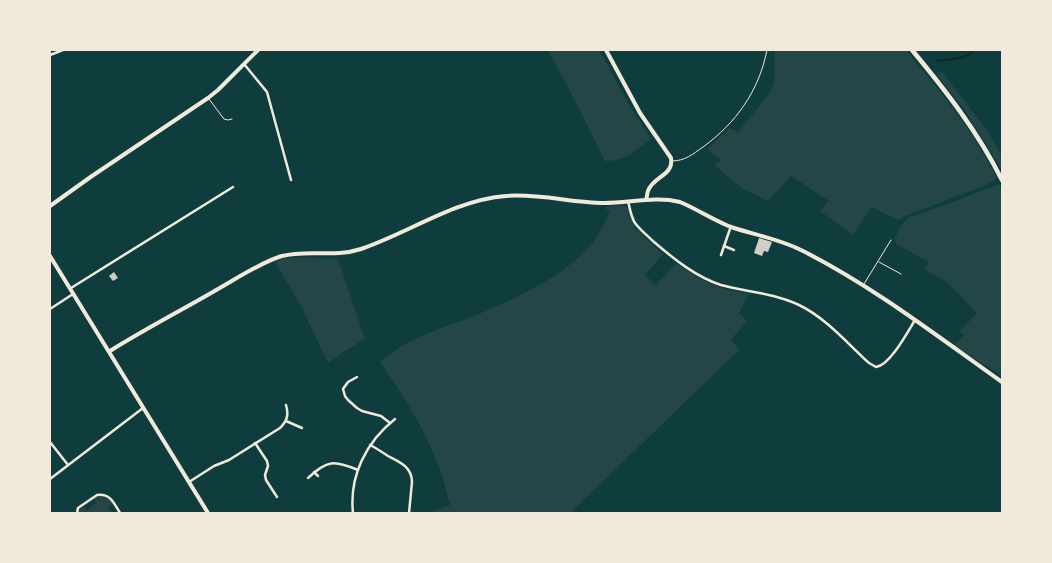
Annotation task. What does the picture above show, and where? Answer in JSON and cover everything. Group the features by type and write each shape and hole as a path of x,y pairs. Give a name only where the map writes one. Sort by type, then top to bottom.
{"highway":[{"path":"912,50 971,126 1002,180"}],"street":[{"path":"50,55 63,50"},
{"path":"50,206 208,98 258,50"},
{"path":"606,50 640,113 669,154 672,162 670,169 650,187 646,200"},
{"path":"244,64 267,92 291,180"},
{"path":"71,288 233,187"},
{"path":"110,351 275,258 292,254 354,252 450,211 497,197 525,196 598,203 666,200 680,202 730,226 788,244 821,260 864,285 1002,382"},
{"path":"628,202 632,218 638,228 664,251 694,272 710,281 780,298 800,306 823,320 869,363 876,367 880,366 890,357 915,320"},
{"path":"721,255 730,226"},
{"path":"724,246 734,250"},
{"path":"50,256 208,513"},
{"path":"50,309 74,294"},
{"path":"357,377 348,382 344,389 345,396 357,408 381,416 390,423"},
{"path":"339,388 344,389"},
{"path":"189,482 280,428 288,416 286,406"},
{"path":"50,479 144,408"},
{"path":"352,513 352,494 358,470 370,444 395,419"},
{"path":"286,421 302,428"},
{"path":"50,442 68,465"},
{"path":"255,443 267,461 266,480 277,497"},
{"path":"370,444 403,463 411,473 409,513"},
{"path":"308,478 320,467 330,463 339,463 358,470"},
{"path":"314,472 318,476"},
{"path":"77,513 78,508 101,494 109,496 120,513"}],"lane":[{"path":"672,162 687,158 710,142 732,121 747,102 756,86 767,50"},
{"path":"208,98 224,118 232,119"},
{"path":"864,285 891,240"},
{"path":"879,261 902,274"}],"shaded area":[{"path":"548,50 599,50 631,108 651,139 624,157 605,161"},
{"path":"775,50 906,50 967,128 997,179 899,220 871,207 853,235 820,211 829,201 791,176 768,201 742,188 714,165 721,160 711,153 708,148 730,128 738,132 769,94 774,83"},
{"path":"942,72 986,129 1002,156 1002,170 966,112 937,75"},
{"path":"999,184 1002,190 1002,376 954,345 964,335 960,331 977,313 948,283 924,269 929,262 896,244 895,237 904,222 910,217"},
{"path":"623,205 628,208 634,227 663,254 645,275 656,285 677,264 702,280 724,289 749,294 739,313 747,322 731,339 739,350 570,513 429,513 450,505 442,476 420,426 380,362 410,342 516,298 551,278 582,255 593,242 610,212 604,207"},
{"path":"286,258 338,259 365,339 328,363 302,308 275,262"},
{"path":"100,495 110,499 113,504 108,508 112,513 79,513 79,510 84,507 87,510 96,503 94,499"}],"building":[{"path":"759,238 772,242 768,252 764,251 762,256 754,253"},
{"path":"114,272 118,278 113,281 109,276"}],"waterway":[{"path":"936,61 967,56 974,50"}]}
